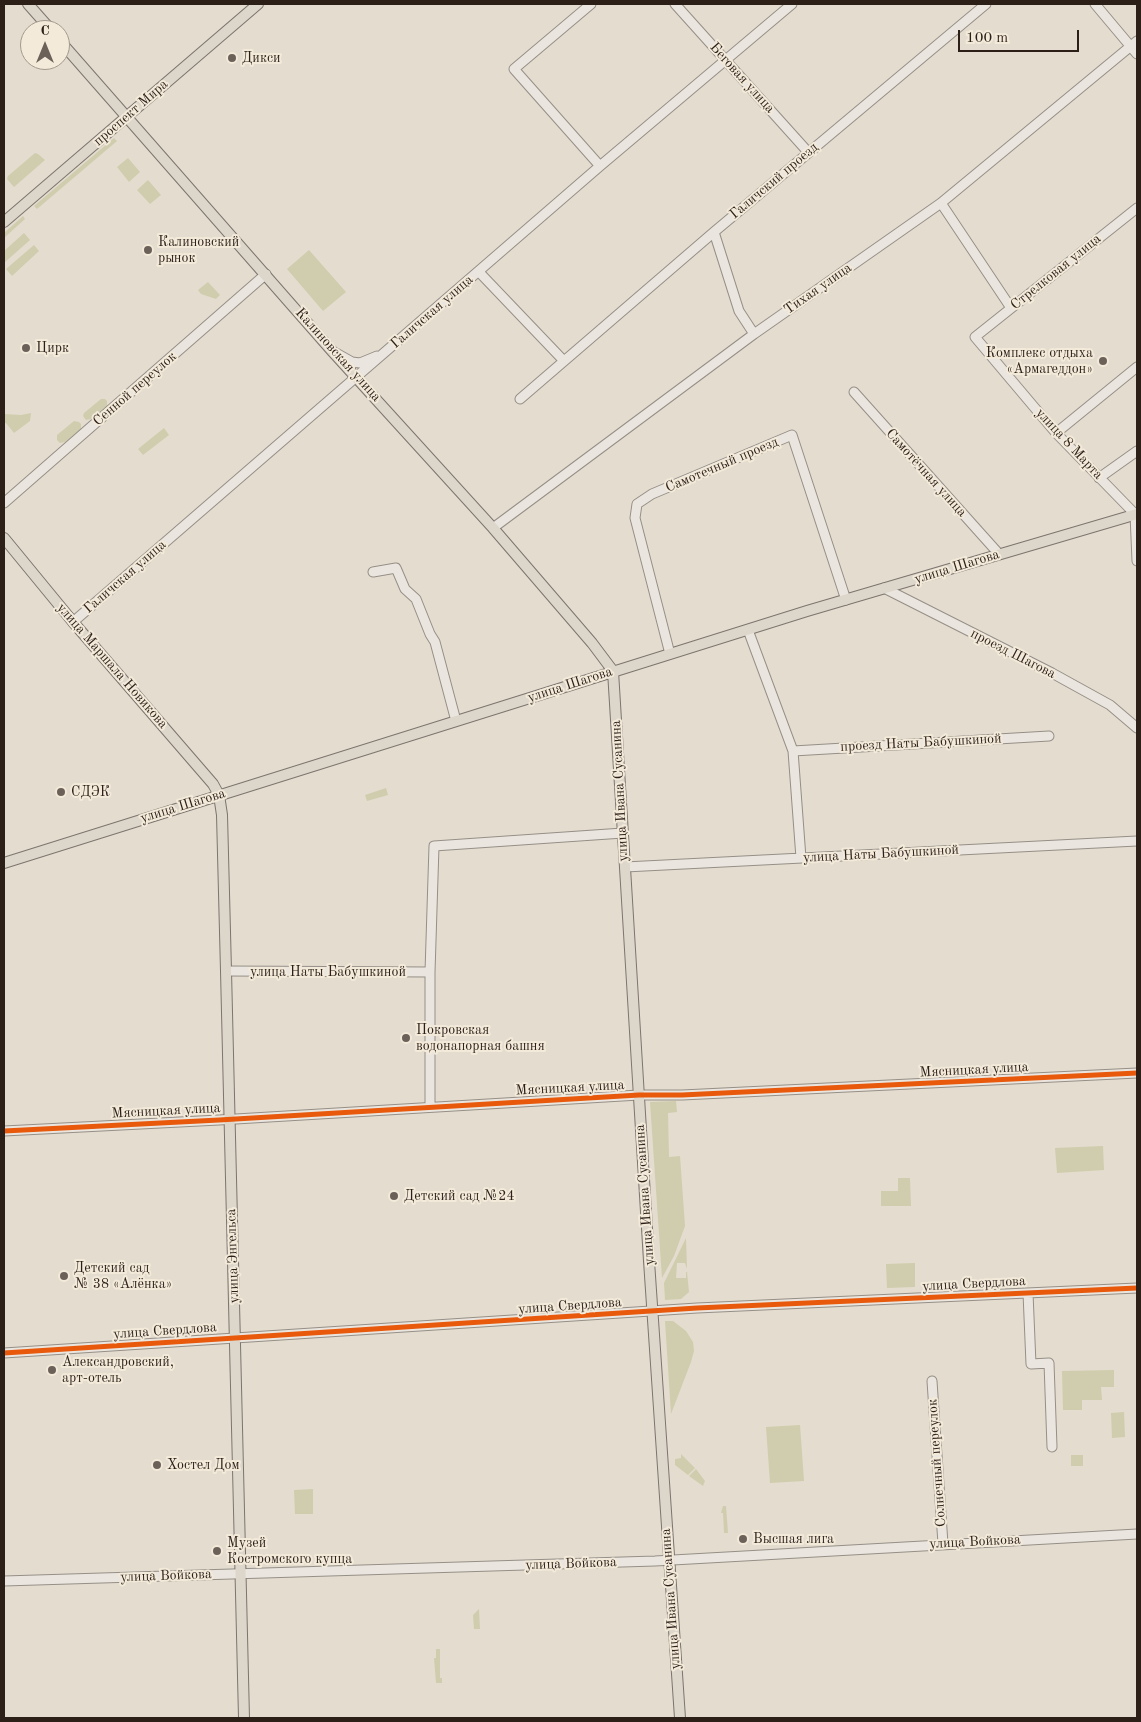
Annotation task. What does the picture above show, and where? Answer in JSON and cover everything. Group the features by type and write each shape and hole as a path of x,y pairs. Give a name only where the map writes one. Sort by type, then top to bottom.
{"main road":[{"path":"28,4 42,20"},
{"name":"проспект Мира","path":"4,222 258,4"},
{"name":"Калиновская улица","path":"70,52 332,351 493,528 592,643 613,671"},
{"name":"улица Шагова","path":"4,863 613,671 884,588 1136,514"},
{"name":"улица Маршала Новикова","path":"4,538 73,622 213,784 218,795"},
{"name":"улица Ивана Сусанина","path":"613,671 638,1095 680,1718"},
{"name":"улица Энгельса","path":"218,795 222,815 244,1718"}],"street":[{"path":"591,4 514,69 600,166"},
{"name":"Беговая улица","path":"675,4 808,152"},
{"name":"Галичская улица","path":"73,622 480,272 600,166 792,4"},
{"name":"Галичский проезд","path":"520,399 808,152 986,4"},
{"path":"1096,4 1134,44 1137,54"},
{"name":"Тихая улица","path":"493,528 754,334 940,203 1134,44"},
{"path":"940,203 1011,308"},
{"name":"Стрелковая улица","path":"975,337 1137,208"},
{"path":"714,232 738,311 754,334"},
{"path":"480,272 564,361"},
{"name":"Сенной переулок","path":"4,503 266,274"},
{"name":"улица 8 Марта","path":"975,337 1056,433 1136,514"},
{"path":"332,351 352,362 360,363 388,350"},
{"path":"1056,433 1137,368"},
{"name":"Самотёчная улица","path":"854,392 999,554"},
{"name":"Самотечный проезд","path":"670,654 635,518 637,504 652,494 792,436 846,600"},
{"path":"1100,478 1137,451"},
{"path":"1136,514 1137,560"},
{"path":"373,572 396,568 405,589 416,599 430,634 436,642 456,721"},
{"name":"проезд Шагова","path":"884,588 1110,705 1137,728"},
{"path":"748,630 792,751 801,858"},
{"name":"проезд Наты Бабушкиной","path":"792,751 1049,736"},
{"path":"430,1107 430,972 434,846 623,833"},
{"name":"улица Наты Бабушкиной","path":"625,867 1137,841"},
{"name":"улица Наты Бабушкиной","path":"226,971 430,972"},
{"name":"Мясницкая улица","path":"4,1131 638,1095 691,1095 1137,1073"},
{"name":"улица Свердлова","path":"4,1353 697,1308 1137,1288"},
{"path":"1028,1293 1031,1364 1049,1363 1052,1447"},
{"name":"Солнечный переулок","path":"932,1381 942,1544"},
{"name":"улица Войкова","path":"4,1581 240,1573 417,1570 668,1560 1137,1534"}],"shaded area":[{"path":"114,138 117,141 37,209 34,206"},
{"path":"35,153 45,160 14,187 7,179 8,176"},
{"path":"128,158 140,172 129,182 117,167"},
{"path":"148,180 161,195 150,204 137,190"},
{"path":"23,216 25,219 4,238 4,233"},
{"path":"24,233 30,240 4,263 4,251"},
{"path":"34,245 39,251 12,276 6,269"},
{"path":"309,250 346,292 323,311 287,269"},
{"path":"208,282 220,295 216,299 201,294 198,290"},
{"path":"101,399 107,401 107,406 91,419 86,420 83,416 84,413"},
{"path":"31,413 30,421 14,433 4,423 4,414 21,415"},
{"path":"74,421 81,424 81,429 65,442 60,443 57,440 57,435"},
{"path":"164,428 169,435 143,455 138,449"},
{"path":"386,788 388,795 367,801 365,795"},
{"path":"676,1101 677,1112 668,1113 669,1157 680,1156 685,1226 674,1256 662,1278 650,1102"},
{"path":"1103,1146 1104,1170 1057,1173 1055,1148"},
{"path":"898,1178 910,1178 911,1206 881,1206 881,1191 898,1191"},
{"path":"686,1238 687,1269 685,1263 677,1263 676,1278 686,1278 687,1272 689,1292 681,1299 665,1300 664,1283"},
{"path":"915,1263 915,1287 887,1288 886,1264"},
{"path":"665,1321 673,1321 686,1331 693,1342 694,1351 671,1414"},
{"path":"1114,1370 1114,1387 1101,1387 1102,1400 1082,1400 1082,1410 1063,1410 1062,1371"},
{"path":"1124,1412 1125,1437 1112,1438 1111,1413"},
{"path":"800,1425 804,1481 770,1483 766,1427"},
{"path":"681,1454 695,1468 688,1475 675,1465 675,1459 681,1458"},
{"path":"1071,1455 1083,1455 1083,1466 1071,1466"},
{"path":"696,1469 705,1481 703,1486 689,1476"},
{"path":"313,1489 313,1514 295,1514 294,1490"},
{"path":"723,1506 726,1506 728,1533 724,1533 723,1513 721,1513"},
{"path":"479,1609 480,1629 474,1629 473,1615"},
{"path":"436,1649 440,1649 440,1678 442,1678 442,1683 436,1683 434,1658 436,1658"}],"cycle path":[{"path":"4,1131 639,1095 682,1095 1137,1073"},
{"path":"4,1353 697,1308 1137,1288"}],"place":[{"name":"Дикси","path":"232,58"},
{"name":"Калиновский рынок","path":"148,250"},
{"name":"Цирк","path":"26,348"},
{"name":"Комплекс отдыха «Армагеддон»","path":"1103,361"},
{"name":"СДЭК","path":"61,792"},
{"name":"Покровская водонапорная башня","path":"406,1038"},
{"name":"Детский сад №24","path":"394,1196"},
{"name":"Детский сад № 38 «Алёнка»","path":"64,1276"},
{"name":"Александровский, арт-отель","path":"52,1370"},
{"name":"Хостел Дом","path":"157,1465"},
{"name":"Высшая лига","path":"743,1539"},
{"name":"Музей Костромского купца","path":"217,1551"}]}
